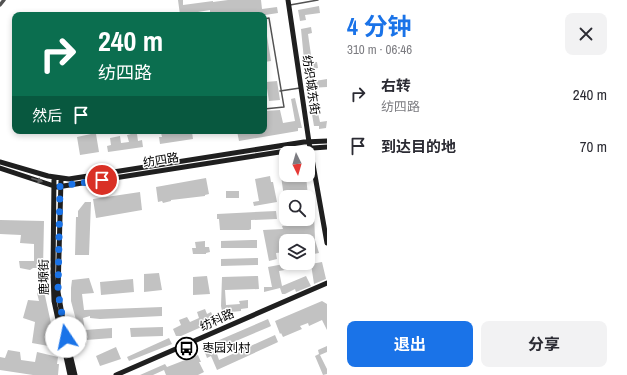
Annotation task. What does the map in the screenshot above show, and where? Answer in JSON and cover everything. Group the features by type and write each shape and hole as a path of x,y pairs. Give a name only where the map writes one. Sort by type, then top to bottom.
{"street":[{"name":"纺织城东街","path":"288,2 327,243"},
{"name":"纺四路","path":"0,168 54,186 60,186 327,141"},
{"name":"纺四路","path":"0,162 61,179 310,145 327,147"},
{"name":"鹿塬街","path":"54,178 54,301 70,375"},
{"name":"鹿塬街","path":"61,179 59,301 75,375"},
{"name":"纺科路","path":"116,375 127,373 327,283"}],"lane":[{"path":"288,2 318,0"},
{"path":"267,18 269,18 280,91 284,107 267,109"},
{"path":"280,91 302,88"}],"building":[{"path":"178,0 183,0 183,5 228,0 261,0 262,9 277,7 278,13 267,15 267,12 210,12 210,10 198,12 180,12"},
{"path":"319,6 320,13 305,15 306,20 300,21 298,10"},
{"path":"311,27 312,33 308,34 312,62 317,62 318,68 307,70 306,60 304,60 301,29"},
{"path":"267,36 271,61 267,62"},
{"path":"309,77 315,77 315,81 327,79 327,87 310,88"},
{"path":"277,81 280,100 269,101 267,82"},
{"path":"314,96 320,122 327,121 326,128 319,129 319,126 314,126 309,97"},
{"path":"295,98 302,128 298,128 298,131 239,141 238,134 267,134 267,111 280,110 283,123 295,121 291,99"},
{"path":"96,134 99,152 80,155 77,137"},
{"path":"137,134 138,141 142,140 143,147 108,152 107,146 111,145 110,138 120,136 121,143 129,142 127,135"},
{"path":"161,134 192,134 193,139 160,144 159,137 162,137"},
{"path":"270,176 271,182 273,182 277,202 254,206 253,202 259,201 255,179"},
{"path":"206,178 209,194 205,196 171,200 163,203 162,201 158,202 156,187"},
{"path":"282,182 307,182 307,190 283,190"},
{"path":"226,191 239,191 239,198 226,198"},
{"path":"140,192 142,210 96,218 93,199"},
{"path":"85,202 91,202 89,255 75,255 76,217 78,217 78,211"},
{"path":"276,211 277,219 251,220 251,229 249,230 220,230 219,219 217,219 217,214"},
{"path":"0,220 44,221 43,268 33,268 30,270 20,268 19,261 34,261 34,244 20,243 21,235 0,234"},
{"path":"282,226 315,226 315,234 279,234 279,253 276,253 277,259 269,261 263,230 283,229"},
{"path":"257,240 257,248 221,248 221,241"},
{"path":"315,240 319,253 315,254"},
{"path":"205,241 205,247 209,247 210,252 206,254 193,254 192,248 196,248 195,242"},
{"path":"258,258 258,265 221,266 221,259"},
{"path":"322,262 326,279 314,284 312,270 315,270 315,263"},
{"path":"279,265 279,270 285,270 279,271 282,286 306,276 311,286 296,292 295,289 285,294 282,294 280,288 264,292 264,287 272,287 268,267"},
{"path":"159,273 162,290 144,292 144,274"},
{"path":"207,276 210,294 193,295 193,277"},
{"path":"258,276 259,289 225,290 226,305 240,304 239,301 248,300 248,308 241,309 241,311 231,312 231,315 223,316 221,306 222,277"},
{"path":"89,278 94,293 82,294 84,310 162,307 162,316 100,319 90,318 90,316 83,318 85,330 112,328 112,338 86,340 86,345 82,343 71,301 71,288 72,280"},
{"path":"133,279 134,292 101,295 100,282"},
{"path":"44,291 55,342 54,347 32,343 35,322 23,318 28,300 39,301 37,293"},
{"path":"322,301 327,304 327,330 322,320 309,326 308,323 300,326 302,329 283,337 281,333 280,334 275,321"},
{"path":"205,309 207,314 211,312 215,321 181,336 176,336 173,329 181,325 179,320 187,317 190,322 199,318 197,312"},
{"path":"268,319 271,326 217,349 219,353 217,354 219,360 275,335 278,342 217,370 211,356 207,358 203,347"},
{"path":"163,327 163,336 131,337 130,328"},
{"path":"169,338 172,344 129,361 127,357"},
{"path":"327,346 327,352 320,355 327,369 327,374 323,375 315,356 319,354 318,350"},
{"path":"116,347 121,359 100,366 96,356"},
{"path":"8,350 20,352 21,360 35,362 37,352 58,357 58,375 33,375 0,370 0,357 5,358"},
{"path":"198,355 201,362 199,362 204,372 198,375 166,375 164,370 153,375 140,375 165,364 167,367"}],"place":[{"name":"枣园刘村","path":"187,348"}],"route":[{"path":"66,337 58,292 60,186 102,180"}]}
